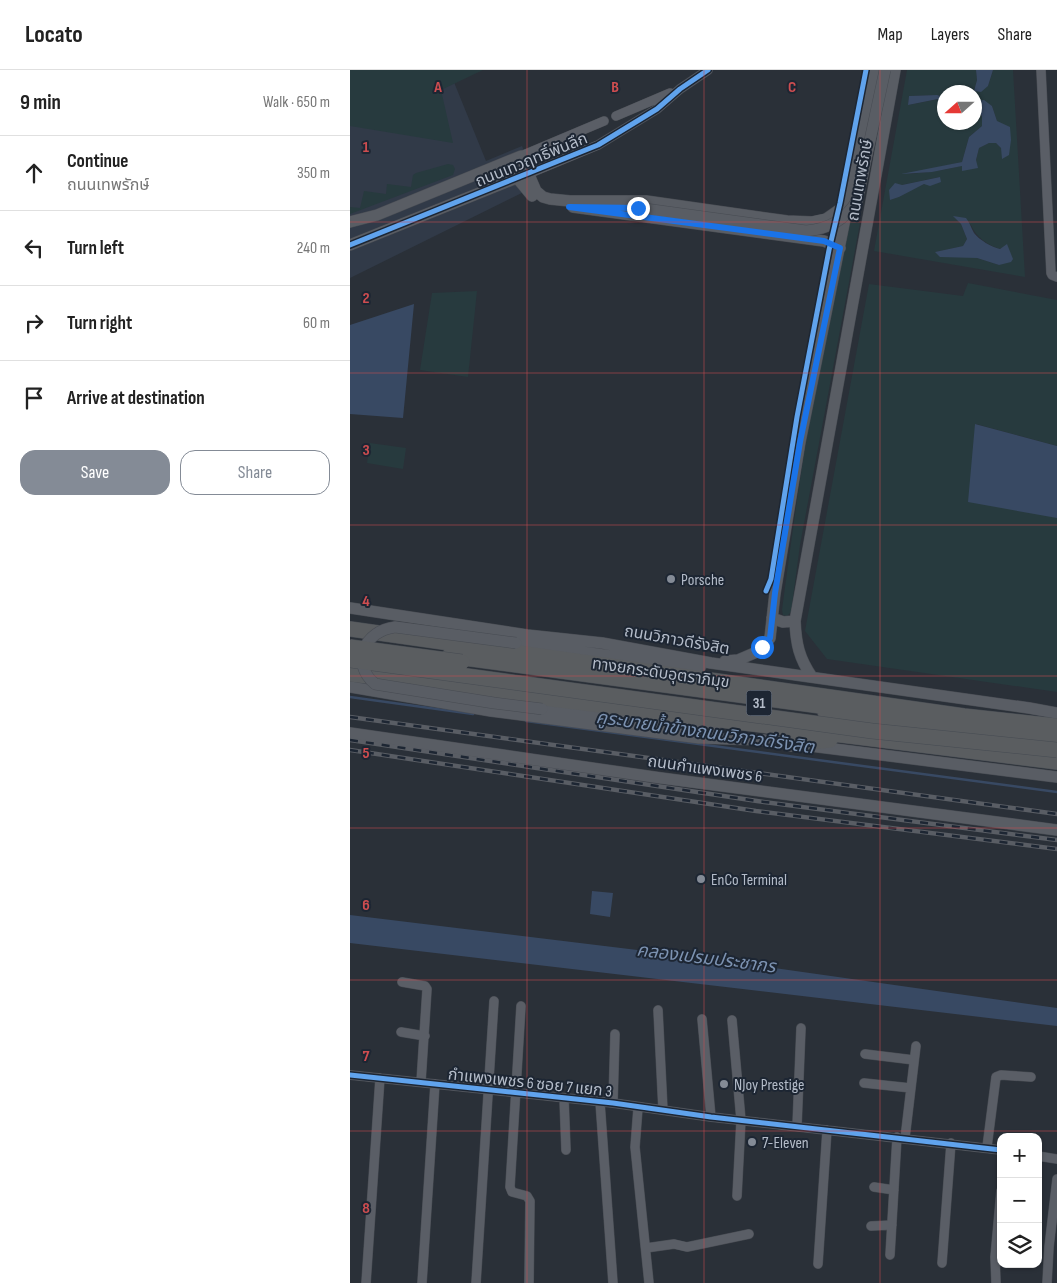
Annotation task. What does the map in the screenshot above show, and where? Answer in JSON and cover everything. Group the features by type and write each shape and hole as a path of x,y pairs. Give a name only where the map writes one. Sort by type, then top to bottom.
{"highway":[{"path":"350,629 964,716 1057,726"},
{"name":"31","path":"350,642 1057,738"},
{"name":"ทางยกระดับอุตราภิมุข","path":"350,646 859,716 1057,738"},
{"path":"470,659 553,657"},
{"name":"ทางยกระดับอุตราภิมุข","path":"350,660 862,729 1057,750"},
{"name":"31","path":"350,674 1057,762"},
{"path":"791,744 856,737"}],"main road":[{"name":"ถนนเทพรักษ์","path":"711,663 738,660 759,651 770,638 800,442 875,70"},
{"path":"569,207 638,208 806,231 831,226 850,212 857,201 885,70"},
{"name":"ถนนเทพรักษ์","path":"812,677 802,663 796,642 795,621 895,70"},
{"path":"520,156 522,182 528,193 535,199 569,207 813,240 831,243 840,248"},
{"name":"ถนนเทวฤทธิ์พันลึก","path":"350,222 377,215 520,156"},
{"path":"522,176 543,197 550,199 646,202 787,221 812,222 826,219 848,203"},
{"name":"ถนนเทวฤทธิ์พันลึก","path":"350,245 522,176"},
{"path":"812,222 820,232 820,235 813,240"},
{"name":"ถนนวิภาวดีรังสิต","path":"350,608 527,635 602,643 711,663 1057,713"},
{"path":"772,618 783,622 795,621"},
{"path":"763,740 727,733 494,703 375,684 366,678 359,657 362,645 371,635 384,628 395,627 785,680 836,680"},
{"name":"31","path":"350,687 491,711 700,738 763,740 1057,777"},
{"name":"ถนนกำแพงเพชร 6","path":"350,733 680,781 1057,830"}],"street":[{"name":"ถนนเทวฤทธิ์พันลึก","path":"522,176 598,145 657,109 680,89 708,70"},
{"path":"1041,70 1052,275 1057,276"},
{"name":"ถนนเทวฤทธิ์พันลึก","path":"616,116 680,89"},
{"name":"ถนนเทวฤทธิ์พันลึก","path":"520,156 604,121"},
{"path":"402,982 425,986 428,989 421,1082"},
{"path":"476,1283 494,1001"},
{"path":"521,1006 510,1187 512,1192 527,1196 530,1201 529,1283"},
{"path":"658,1010 664,1110"},
{"path":"702,1019 711,1117"},
{"path":"732,1020 741,1120 738,1196"},
{"path":"797,1126 801,1028"},
{"path":"401,1032 425,1036"},
{"path":"613,1103 615,1034"},
{"path":"890,1255 894,1190 916,1046"},
{"path":"866,1054 914,1060"},
{"path":"987,1147 996,1077 1001,1074 1032,1077"},
{"name":"กำแพงเพชร 6 ซอย 7 แยก 3","path":"350,1075 613,1103 711,1117 997,1149"},
{"path":"366,1283 380,1078"},
{"path":"864,1083 911,1088"},
{"path":"422,1283 435,1084"},
{"path":"564,1098 566,1150"},
{"path":"600,1102 613,1283"},
{"path":"638,1108 635,1147 649,1283"},
{"path":"818,1264 827,1130"},
{"path":"942,1263 950,1143"},
{"path":"1042,1157 1057,1160"},
{"path":"1047,1283 1057,1179"},
{"path":"874,1187 894,1190"},
{"path":"996,1283 995,1257 998,1223"},
{"path":"871,1226 892,1225"},
{"path":"646,1248 674,1244 687,1246 749,1234"}],"shaded area":[{"path":"350,70 449,70 486,161 522,146 538,185 350,278"}],"green space":[{"path":"350,70 483,70 441,90 453,143 350,126"},
{"path":"907,70 976,70 976,85 937,85 937,95 909,96 908,105 937,99 937,130 977,130 969,137 962,162 907,174 942,170 976,160 979,148 989,143 996,143 1008,155 992,106 982,101 982,88 988,86 993,70 1013,70 1025,277 874,251","holes":["940,177 899,197 890,200 890,190 902,185","954,216 971,225 979,237 991,245 1000,249 1007,245 1009,251 999,265 977,258 936,252 963,246 967,239 961,224"]},
{"path":"448,164 453,165 455,169 453,175 350,214 350,207 360,208 364,191 386,194 387,184 411,187 413,175 416,173"},
{"path":"849,220 860,223 800,545 791,612 787,616 783,615 782,610 804,457 816,383"},
{"path":"968,283 1057,300 1057,446 976,424 1057,518 1057,692 827,659 805,631 869,284 963,296"},
{"path":"477,291 468,377 420,370 432,293"},
{"path":"370,443 406,448 403,469 367,463"}],"water":[{"path":"976,70 993,70 988,86 982,91 982,85 976,85"},
{"path":"937,95 937,99 908,105 909,96"},
{"path":"982,100 992,106 997,121 1010,127 1009,155 1002,159 1001,148 996,143 989,143 979,148 976,160 978,168 962,171 962,166 932,172 901,174 962,162 969,137 977,130 982,130"},
{"path":"940,177 941,182 930,186 924,184 890,200 889,190 895,183 902,185"},
{"path":"953,216 966,218 976,236 982,241 1000,249 1007,244 1013,259 1011,262 999,265 977,258 940,257 935,252 963,246 967,239 961,224"},
{"path":"414,304 403,418 350,414 350,325"},
{"path":"975,424 1057,446 1057,518 968,502"},
{"path":"592,891 613,893 610,917 590,914"},
{"path":"350,915 703,958 1057,1008 1057,1026 350,943"}],"waterway":[{"name":"คูระบายน้ำข้างถนนวิภาวดีรังสิต","path":"350,697 473,714"},
{"name":"คูระบายน้ำข้างถนนวิภาวดีรังสิต","path":"526,721 1057,792"}],"railway":[{"path":"350,717 1057,814"},
{"path":"350,740 757,801 1057,840"},
{"path":"350,750 756,811 1057,849"}],"cycle path":[{"path":"350,245 598,145 657,109 680,89 708,70"},
{"path":"766,591 771,579 797,417 866,70"},
{"path":"350,1075 613,1103 711,1117 997,1150"}],"place":[{"name":"Porsche","path":"671,579"},
{"name":"EnCo Terminal","path":"701,879"},
{"name":"NJoy Prestige","path":"724,1084"},
{"name":"7-Eleven","path":"752,1142"}],"route":[{"path":"638,208 569,207 824,241 840,248 800,442 775,593 770,638 762,647"}],"water label":[{"name":"คลองเปรมประชากร","path":"706,958"}]}
